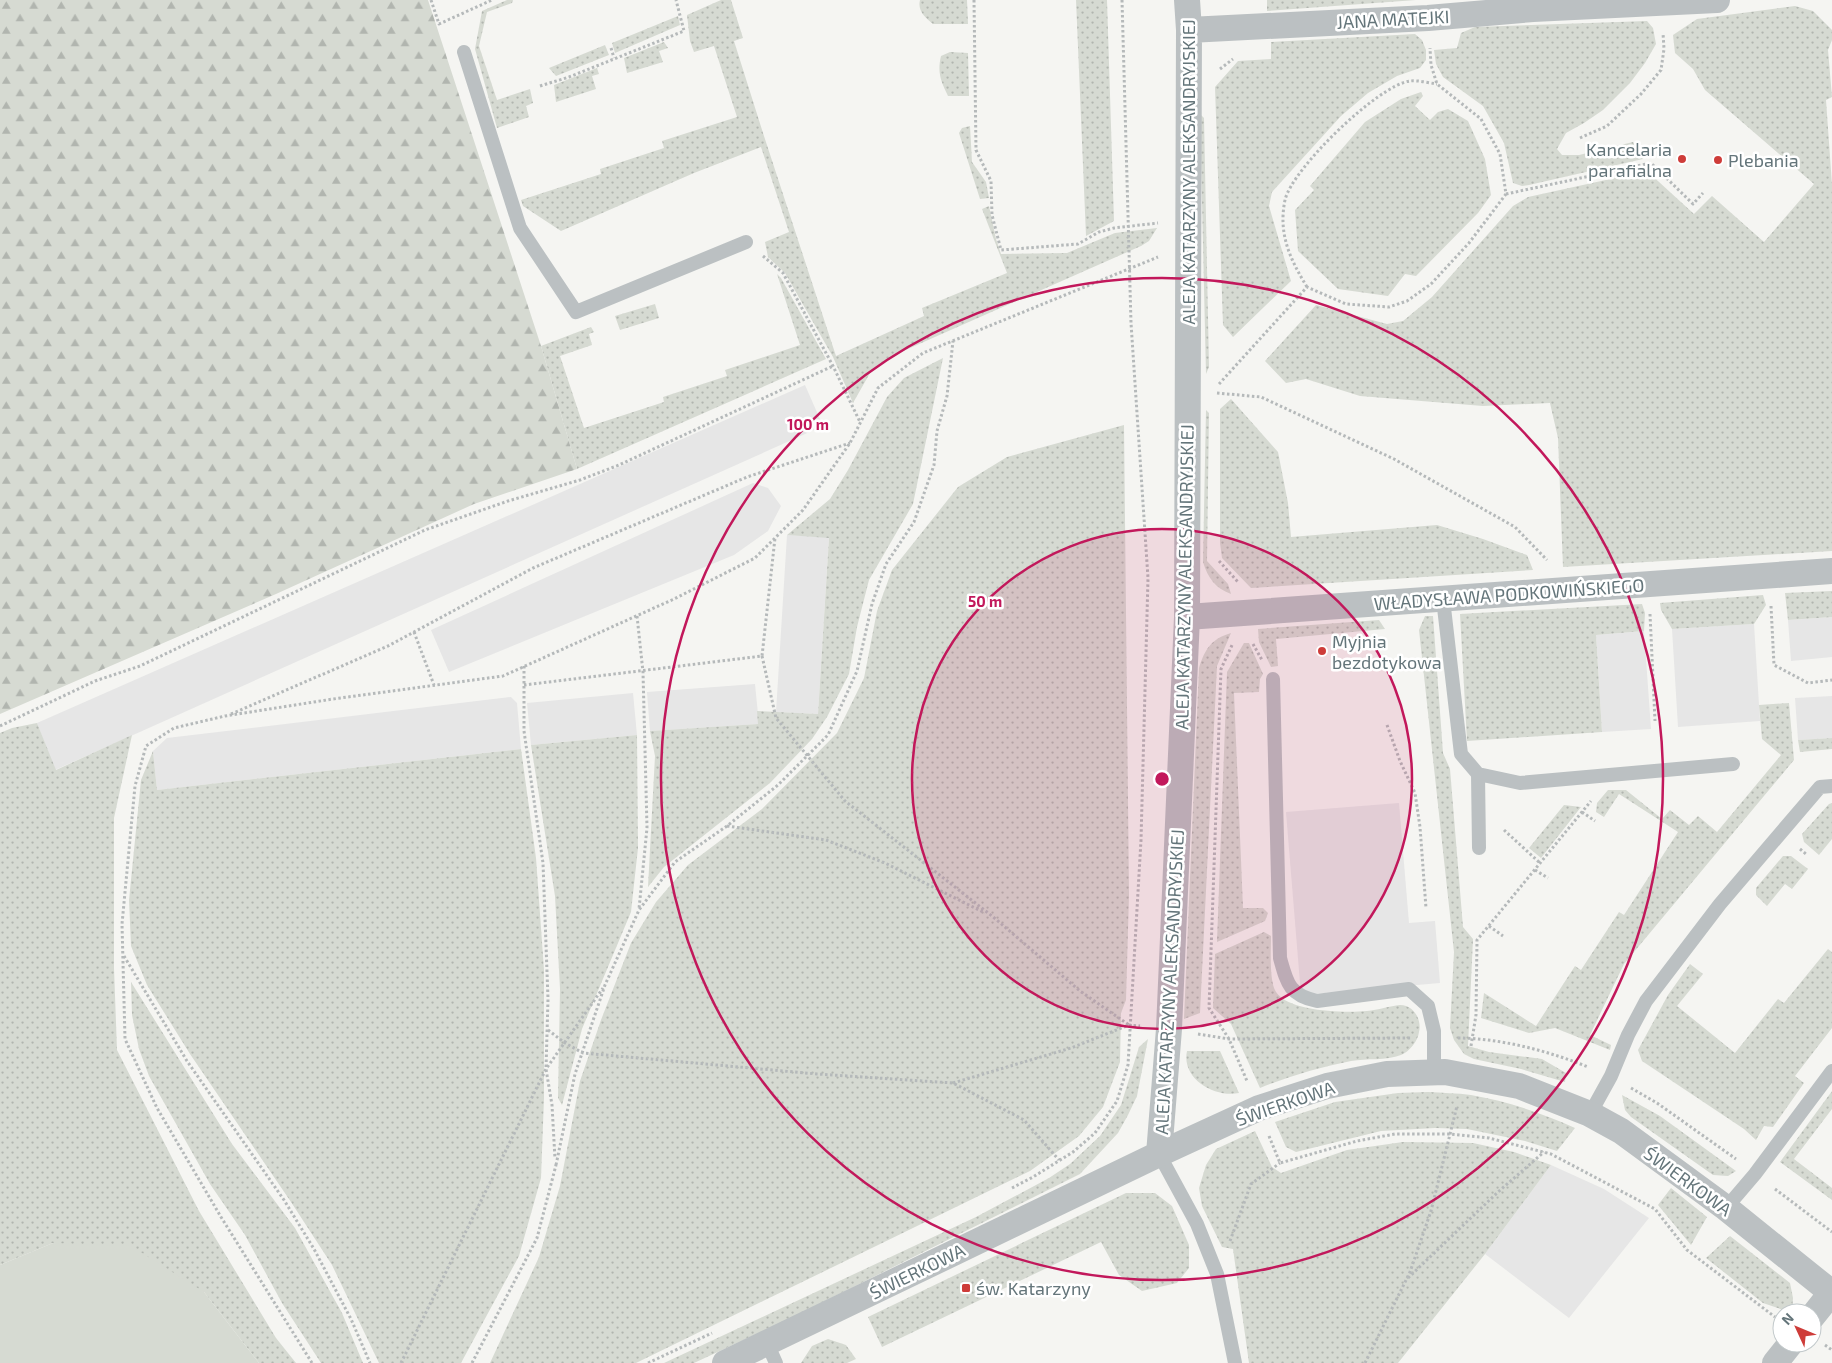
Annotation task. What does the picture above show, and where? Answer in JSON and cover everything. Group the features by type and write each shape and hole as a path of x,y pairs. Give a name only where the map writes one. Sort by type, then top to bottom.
{"street":[{"name":"ALEJA KATARZYNY ALEKSANDRYJSKIEJ","path":"1159,1154 1169,1028 1187,617 1189,30 1187,0"},
{"name":"JANA MATEJKI","path":"1189,30 1428,18 1533,5 1661,4 1717,0"},
{"name":"WŁADYSŁAWA PODKOWIŃSKIEGO","path":"1187,617 1832,571"},
{"name":"ŚWIERKOWA","path":"725,1363 771,1353 1159,1154 1258,1108 1327,1086 1387,1074 1445,1072 1465,1075 1520,1086 1590,1114 1621,1131 1726,1208 1832,1293"},
{"path":"1822,1304 1832,1293"},
{"path":"1775,1363 1783,1353"}],"lane":[{"path":"464,52 520,228 576,312 746,242"},
{"path":"1443,598 1461,754 1478,774 1520,783 1733,764"},
{"path":"1273,679 1280,958 1286,981 1294,992 1303,998 1317,1001 1409,989 1428,1006 1434,1031 1434,1073"},
{"path":"1478,774 1479,848"},
{"path":"1590,1114 1611,1076 1628,1034 1646,1000 1734,887 1820,787 1832,786"},
{"path":"1726,1208 1755,1174 1832,1071"},
{"path":"1159,1154 1197,1224 1217,1274 1236,1363"}],"path":[{"path":"431,0 439,24 492,0"},
{"path":"540,86 569,77 684,31 676,0"},
{"path":"974,0 976,150 991,181 992,215 1001,250 1078,244 1099,232 1114,228 1159,223"},
{"path":"1008,1190 1073,1152 1095,1132 1117,1101 1128,1065 1142,840 1148,578 1136,418 1129,268 1122,0"},
{"path":"1580,138 1607,126 1640,94 1661,70 1664,49 1661,4"},
{"path":"1428,18 1431,64 1437,84"},
{"path":"611,48 614,58"},
{"path":"1506,194 1500,154 1482,120 1437,84 1410,80 1390,89 1363,108 1331,136 1304,167 1285,198 1282,230 1292,263 1307,287 1346,304 1389,307 1407,301 1431,284 1470,243 1506,194 1651,163 1693,204 1703,193"},
{"path":"746,242 782,273 833,366 860,423"},
{"path":"312,1363 221,1217 157,1108 125,1039 122,924 135,786 146,746 174,728 225,716 503,676 674,599 755,558 803,510 850,443 878,388 923,352 1188,246"},
{"path":"1307,287 1212,392 1261,397 1394,459 1515,527 1547,560 1546,591"},
{"path":"472,1363 537,1238 556,1165 575,1074 605,985 638,910 675,862 727,826 778,785 828,734 857,671 872,604 886,564 914,522 934,465 937,431 947,396 954,341"},
{"path":"0,726 94,681 140,666 425,530 508,501 580,480 611,468 833,366"},
{"path":"225,716 388,646 542,564 747,477 850,443"},
{"path":"775,538 762,656 776,718 845,801 992,916 1080,992 1129,1025"},
{"path":"1770,575 1774,665 1808,683 1832,680"},
{"path":"1649,584 1655,721"},
{"path":"637,616 643,672 647,828 638,910"},
{"path":"414,632 434,685"},
{"path":"524,685 762,656"},
{"path":"524,666 524,731 544,863 548,999 546,1069 552,1105 556,1165"},
{"path":"1387,725 1415,793 1420,827 1426,908"},
{"path":"1365,1363 1410,1272 1431,1210 1473,1038 1476,1015 1477,940 1593,800"},
{"path":"1478,808 1540,864"},
{"path":"1582,812 1595,821"},
{"path":"727,826 826,840 885,863 992,916"},
{"path":"1535,870 1548,878"},
{"path":"1489,926 1503,936"},
{"path":"123,954 187,1061 284,1200 314,1249 351,1319 370,1363"},
{"path":"401,1363 546,1069 605,985"},
{"path":"547,1030 583,1053 816,1074 953,1083 1071,1048 1129,1025"},
{"path":"1189,1032 1229,1039 1473,1038 1531,1049 1578,1063 1611,1076 1657,1103 1832,1232"},
{"path":"1229,1039 1280,1164"},
{"path":"953,1083 1024,1120 1059,1160"},
{"path":"1217,1274 1251,1184 1280,1164 1357,1141 1395,1134 1450,1134 1489,1138 1550,1154 1655,1209 1687,1250 1772,1315"},
{"path":"1404,1282 1498,1192 1544,1152"},
{"path":"648,1363 720,1330"}],"shaded area":[{"path":"805,385 823,426 55,770 37,723"},
{"path":"753,483 768,488 781,506 768,531 734,555 449,672 431,630"},
{"path":"787,535 829,537 818,714 776,712"},
{"path":"1832,617 1832,657 1791,661 1788,620"},
{"path":"1754,624 1760,721 1678,727 1672,629"},
{"path":"1644,631 1651,729 1602,732 1596,635"},
{"path":"755,684 759,724 650,731 647,692"},
{"path":"633,693 637,735 531,745 527,703"},
{"path":"1832,696 1832,738 1798,740 1795,698"},
{"path":"511,697 517,703 521,749 157,790 153,751 167,738"},
{"path":"1399,803 1409,923 1435,921 1440,983 1301,995 1286,812"},
{"path":"1551,1165 1604,1189 1649,1218 1569,1318 1485,1254"}],"green space":[{"path":"0,0 428,0 541,346 577,469 474,504 276,594 0,714"},
{"path":"507,0 513,0 512,3 487,12 479,46 497,100 530,89 533,103 526,106 529,117 497,128 475,49 482,11"},
{"path":"721,0 731,0 743,38 734,41 836,356 924,316 922,308 1007,273 982,209 989,206 1001,254 1067,253 1115,233 1157,228 1149,241 1141,246 892,356 870,373 853,403 833,357 785,273 768,257 765,242 789,232 761,147 694,173 561,231 523,206 521,200 601,174 600,169 664,148 662,141 737,117 714,46 694,52 690,41 687,15"},
{"path":"920,0 967,0 968,24 933,24 921,11"},
{"path":"1076,0 1107,0 1114,221 1086,236"},
{"path":"1267,0 1416,0 1267,11"},
{"path":"1795,6 1813,11 1832,30 1832,40 1828,50 1832,97 1826,100 1832,185 1832,551 1563,567 1558,438 1550,403 1483,406 1360,396 1306,379 1286,383 1265,361 1316,305 1387,324 1403,321 1432,297 1513,206 1528,197 1647,171 1694,214 1712,196 1764,242 1814,184 1705,90 1693,69 1675,53 1673,35 1697,19"},
{"path":"678,16 680,25 615,53 612,43"},
{"path":"1647,21 1653,28 1656,44 1645,63 1630,83 1603,110 1566,133 1557,149 1562,155 1579,155 1633,142 1643,159 1529,185 1522,186 1513,183 1504,143 1483,106 1443,77 1436,64 1434,50 1457,48 1461,33 1475,27"},
{"path":"1415,34 1422,40 1426,50 1426,60 1420,68 1397,76 1368,93 1341,116 1272,192 1269,206 1291,281 1233,337 1223,325 1215,87 1238,61 1271,59 1271,42"},
{"path":"664,42 668,48 659,51 663,62 627,73 624,58"},
{"path":"605,45 609,55 556,76 549,68"},
{"path":"950,52 968,53 969,96 948,96 943,86 940,77 941,56"},
{"path":"597,68 599,74 592,76 596,89 556,102 554,85"},
{"path":"1421,92 1423,96 1415,106 1430,120 1438,112 1448,109 1468,121 1485,159 1491,195 1478,213 1416,276 1405,274 1388,296 1338,289 1298,251 1295,210 1314,190 1310,186 1365,122 1401,99"},
{"path":"1200,114 1204,118 1209,367 1206,374"},
{"path":"970,126 972,162 986,182 989,198 980,199 959,133 962,128"},
{"path":"777,274 826,359 577,469 541,346 591,327 594,332 589,334 592,345 560,356 584,428 664,402 663,397 727,376 725,370 800,345"},
{"path":"655,304 659,318 620,330 615,316"},
{"path":"943,358 913,504 869,580 857,627 849,674 827,717 812,739 770,783 664,867 648,887 655,756 650,731 758,724 757,711 818,714 829,538 787,535 830,499 848,470 887,397 904,378"},
{"path":"1231,399 1278,452 1288,503 1291,537 1437,525 1527,555 1533,570 1251,588 1222,558 1220,543 1220,409"},
{"path":"1206,410 1209,413 1207,561 1228,584 1231,594 1213,582 1203,562"},
{"path":"1124,425 1129,895 1126,1000 1121,1013 1120,1062 1103,1107 1079,1136 1030,1171 636,1363 490,1363 539,1257 560,1186 580,1081 601,1020 631,943 656,902 688,865 762,809 837,733 864,678 877,611 892,570 958,487 1007,457"},
{"path":"1832,591 1832,617 1788,620 1785,593"},
{"path":"1763,595 1766,605 1754,624 1672,629 1661,610 1660,603"},
{"path":"1642,604 1645,613 1644,631 1596,635 1602,732 1467,741 1460,614"},
{"path":"1425,616 1433,616 1443,753 1450,769 1463,927 1473,939 1468,1046 1489,1052 1542,1059 1566,1073 1565,1082 1521,1069 1474,1059 1464,1054 1454,1040 1450,1028 1454,952 1419,630"},
{"path":"1379,620 1385,629 1276,639 1278,666 1271,667 1259,642 1258,629"},
{"path":"1231,633 1217,666 1200,1013 1184,1019 1199,668 1206,650 1218,638"},
{"path":"1244,643 1249,643 1263,674 1260,679 1259,692 1234,693 1243,908 1263,908 1268,913 1265,921 1217,942 1227,672"},
{"path":"1789,703 1794,760 1624,964 1590,1035 1611,1045 1610,1050 1555,1028 1529,1033 1481,1018 1484,993 1536,1026 1575,966 1581,970 1619,912 1624,915 1678,832 1619,794 1604,817 1596,812 1597,803 1608,790 1626,790 1662,819 1670,810 1689,825 1698,816 1717,832 1781,755 1762,739 1759,705"},
{"path":"37,723 56,770 132,735 114,818 114,968 117,1050 199,1211 276,1338 296,1363 259,1363 204,1292 53,1243 0,1265 0,733 12,728"},
{"path":"637,735 638,848 631,912 582,1029 562,1105 558,1098 560,989 555,896 531,745"},
{"path":"1832,738 1832,749 1800,752 1798,740"},
{"path":"521,749 536,858 544,970 544,1098 541,1178 519,1256 461,1363 379,1363 332,1265 190,1054 147,985 131,946 129,900 141,780 153,751 157,790"},
{"path":"1832,803 1832,839 1819,855 1804,842 1802,834"},
{"path":"1564,805 1581,807 1541,858 1529,848"},
{"path":"1783,856 1791,856 1808,869 1792,889 1785,884 1767,906 1756,895 1756,888"},
{"path":"1264,932 1271,936 1272,981 1276,992 1283,999 1293,1004 1318,1010 1345,1012 1405,1006 1416,1014 1420,1027 1413,1046 1404,1054 1395,1057 1339,1063 1305,1072 1260,1088 1231,1024 1213,1008 1215,954"},
{"path":"1828,949 1832,952 1832,1028 1795,1076 1804,1083 1773,1127 1764,1126 1756,1140 1744,1129 1642,1061 1638,1050 1668,995 1690,964 1703,974 1677,1006 1735,1053 1778,999 1784,1003"},
{"path":"131,982 232,1144 295,1228 342,1313 363,1363 321,1363 282,1303 245,1235 210,1184 149,1076 139,1049 132,1015"},
{"path":"1148,1039 1137,1096 1128,1115 1118,1133 1080,1174 791,1318 694,1363 664,1363 976,1217 1049,1178 1070,1164 1100,1136 1121,1105 1139,1047"},
{"path":"1187,1051 1220,1051 1239,1093 1230,1094 1210,1089 1194,1078 1189,1070"},
{"path":"1832,1091 1832,1109 1794,1159 1832,1188 1832,1200 1780,1162"},
{"path":"1398,1093 1466,1094 1511,1104 1550,1117 1575,1128 1557,1151 1525,1141 1467,1129 1435,1128 1381,1131 1296,1152 1286,1147 1275,1122 1335,1102"},
{"path":"1622,1095 1660,1116 1736,1171 1728,1176 1713,1175 1631,1117 1625,1110"},
{"path":"1255,1131 1272,1167 1281,1173 1347,1150 1403,1142 1473,1143 1514,1152 1551,1165 1485,1254 1398,1363 1249,1363 1233,1249 1222,1247 1202,1206 1199,1188 1206,1165 1216,1149"},
{"path":"1671,1188 1707,1217 1691,1245 1658,1205"},
{"path":"1126,1193 1155,1193 1172,1206 1189,1245 1189,1268 1177,1283 1142,1291 1119,1275 1101,1242 882,1347 868,1317"},
{"path":"1730,1236 1790,1283 1793,1303 1772,1303 1772,1306 1763,1303 1706,1258"},
{"path":"53,1243 131,1246 204,1292 259,1363 0,1363 0,1265"},
{"path":"828,1339 846,1345 856,1359 847,1363 801,1363 812,1346"}],"place":[{"name":"Kancelaria parafialna","path":"1682,159"},
{"name":"Plebania","path":"1718,160"},
{"name":"Myjnia bezdotykowa","path":"1322,651"},
{"name":"św. Katarzyny","path":"966,1288"}]}
